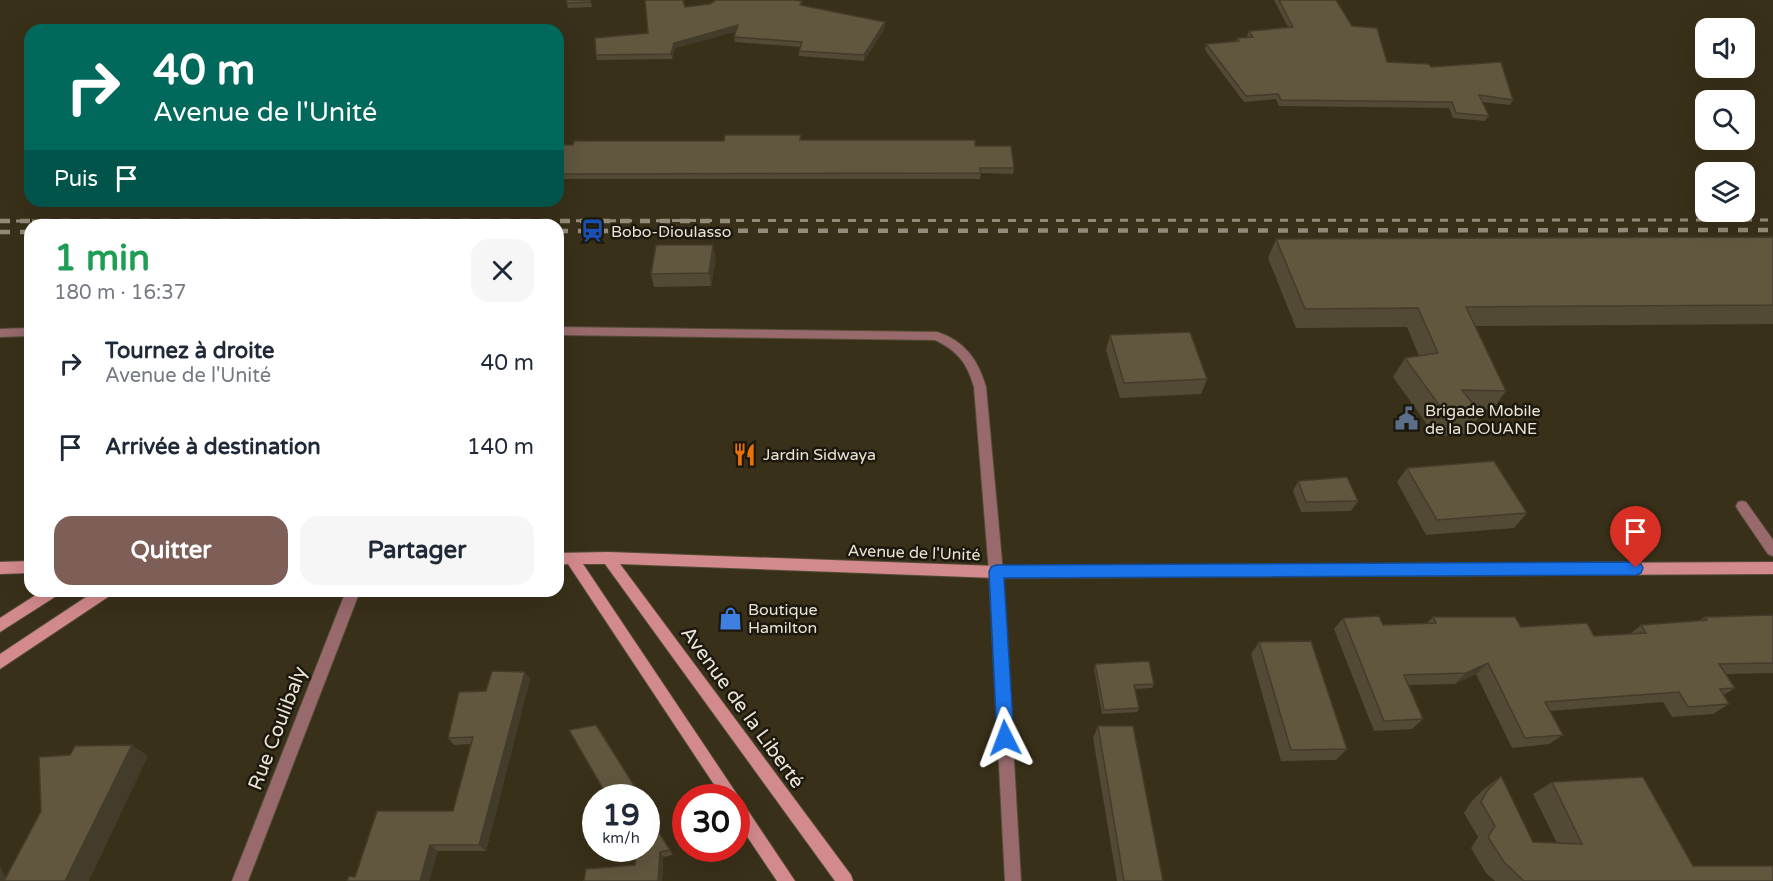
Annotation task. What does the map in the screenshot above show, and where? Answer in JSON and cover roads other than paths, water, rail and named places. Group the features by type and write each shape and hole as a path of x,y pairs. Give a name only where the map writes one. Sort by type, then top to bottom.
{"main road":[{"name":"Avenue de l'Unité","path":"565,559 608,558 996,572 1773,568"},
{"name":"Avenue de la Liberté","path":"608,558 845,881"},
{"path":"565,559 722,784"},
{"path":"0,568 24,567"},
{"path":"0,626 44,597"},
{"path":"0,662 97,597"},
{"path":"750,825 788,881"}],"street":[{"path":"564,331 938,336 959,346 974,365 980,387 996,572 1013,881"},
{"path":"0,333 24,332"},
{"path":"1742,506 1773,550"},
{"name":"Rue Coulibaly","path":"240,881 351,597"}],"railway":[{"path":"564,221 1773,220"},
{"path":"24,221 0,221 24,221"},
{"path":"564,221 732,221"},
{"path":"564,231 1773,230"},
{"path":"0,232 24,232"}],"place":[{"name":"Bobo-Dioulasso","path":"593,231"},
{"name":"Brigade Mobile de la DOUANE","path":"1407,419"},
{"name":"Jardin Sidwaya","path":"745,454"},
{"name":"Boutique Hamilton","path":"730,618"}]}
